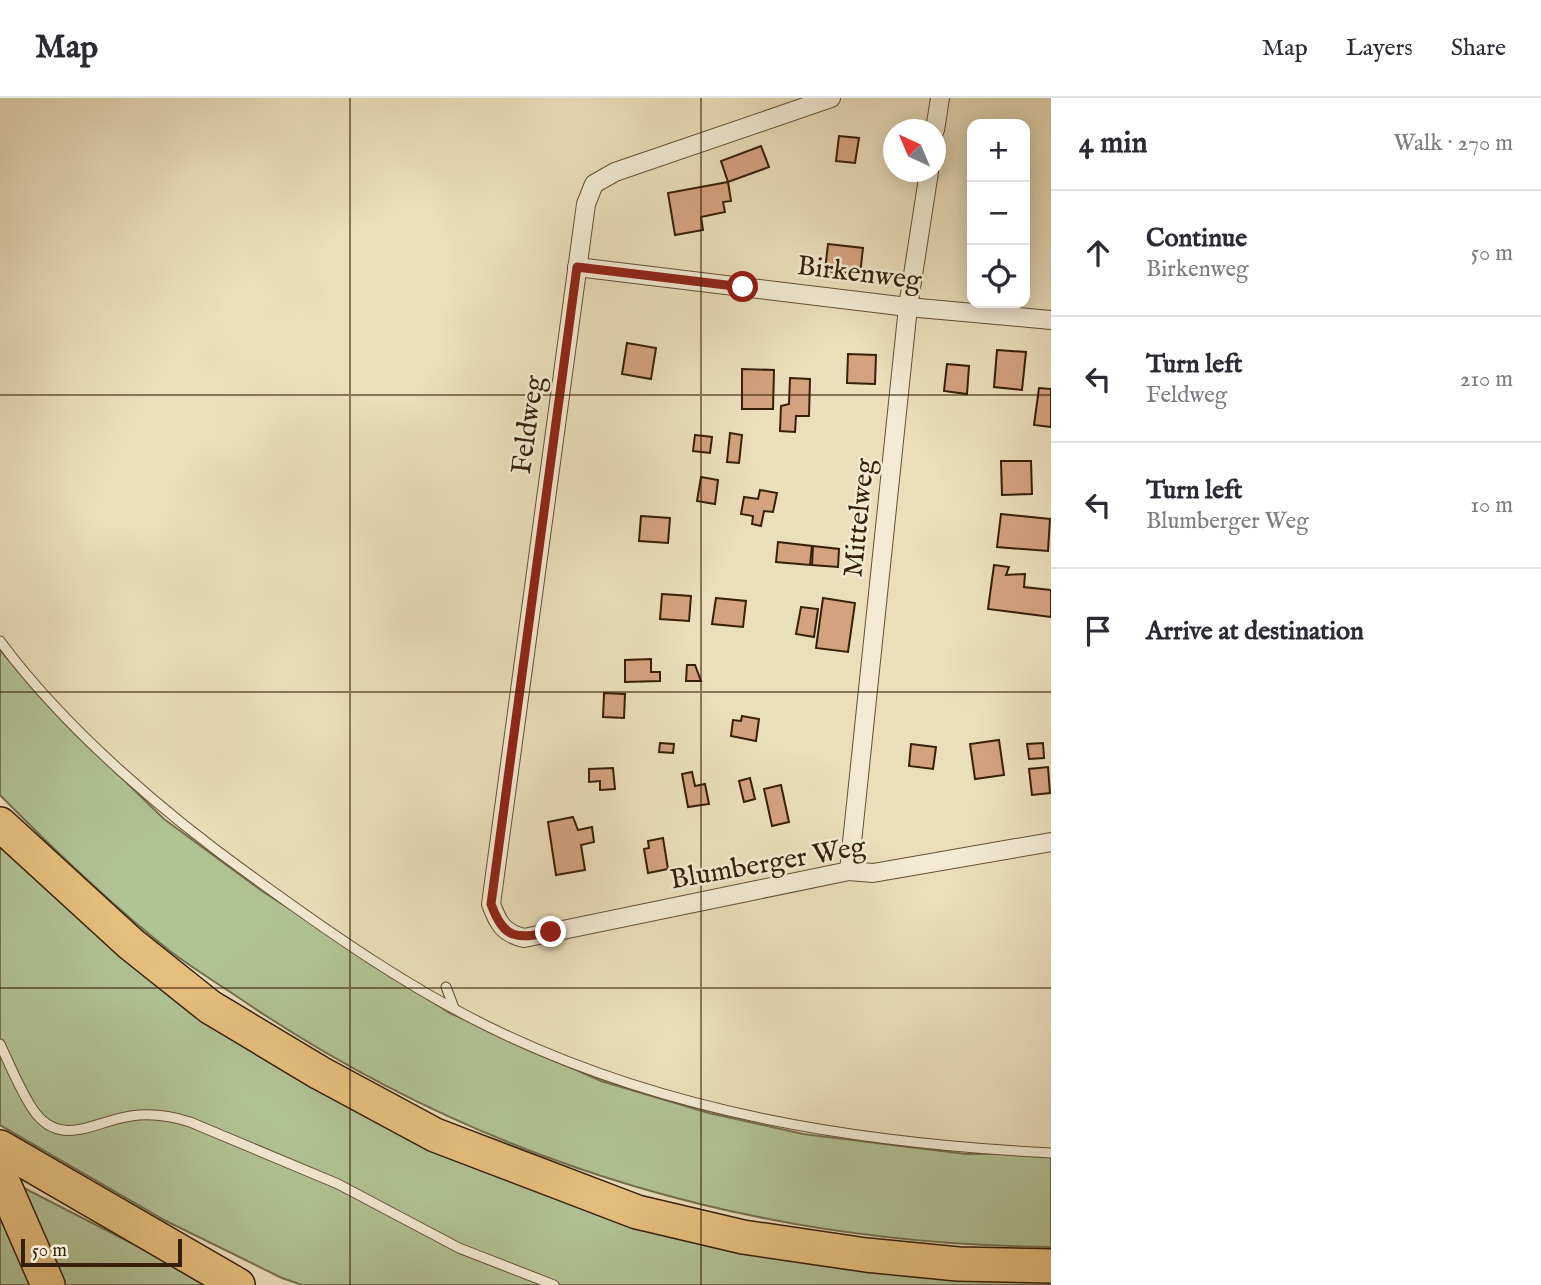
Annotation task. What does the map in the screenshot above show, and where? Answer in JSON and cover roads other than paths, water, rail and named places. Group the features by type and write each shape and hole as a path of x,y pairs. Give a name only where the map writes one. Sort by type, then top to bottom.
{"highway":[{"path":"0,824 93,911 210,1007 320,1073 435,1135 637,1212 743,1237 866,1255 958,1264 1051,1266"},
{"path":"0,1147 238,1285"},
{"path":"0,1175 48,1285"}],"street":[{"name":"Feldweg","path":"498,925 491,904 586,204 594,184 615,172 831,98"},
{"path":"937,119 940,98"},
{"name":"Mittelweg","path":"849,871 908,307 927,182"},
{"name":"Birkenweg","path":"577,267 908,307 1051,320"},
{"name":"Blumberger Weg","path":"498,925 513,935 524,938 849,871 873,873 1051,842"}],"lane":[{"path":"0,641 77,727 137,785 213,849 321,927 455,1009 601,1075 708,1107 804,1127 900,1142 1051,1153"},
{"path":"446,987 455,1009"},
{"path":"0,1044 33,1110 56,1129 80,1131 131,1116 166,1115 190,1122 338,1184 459,1248 554,1285"}]}
